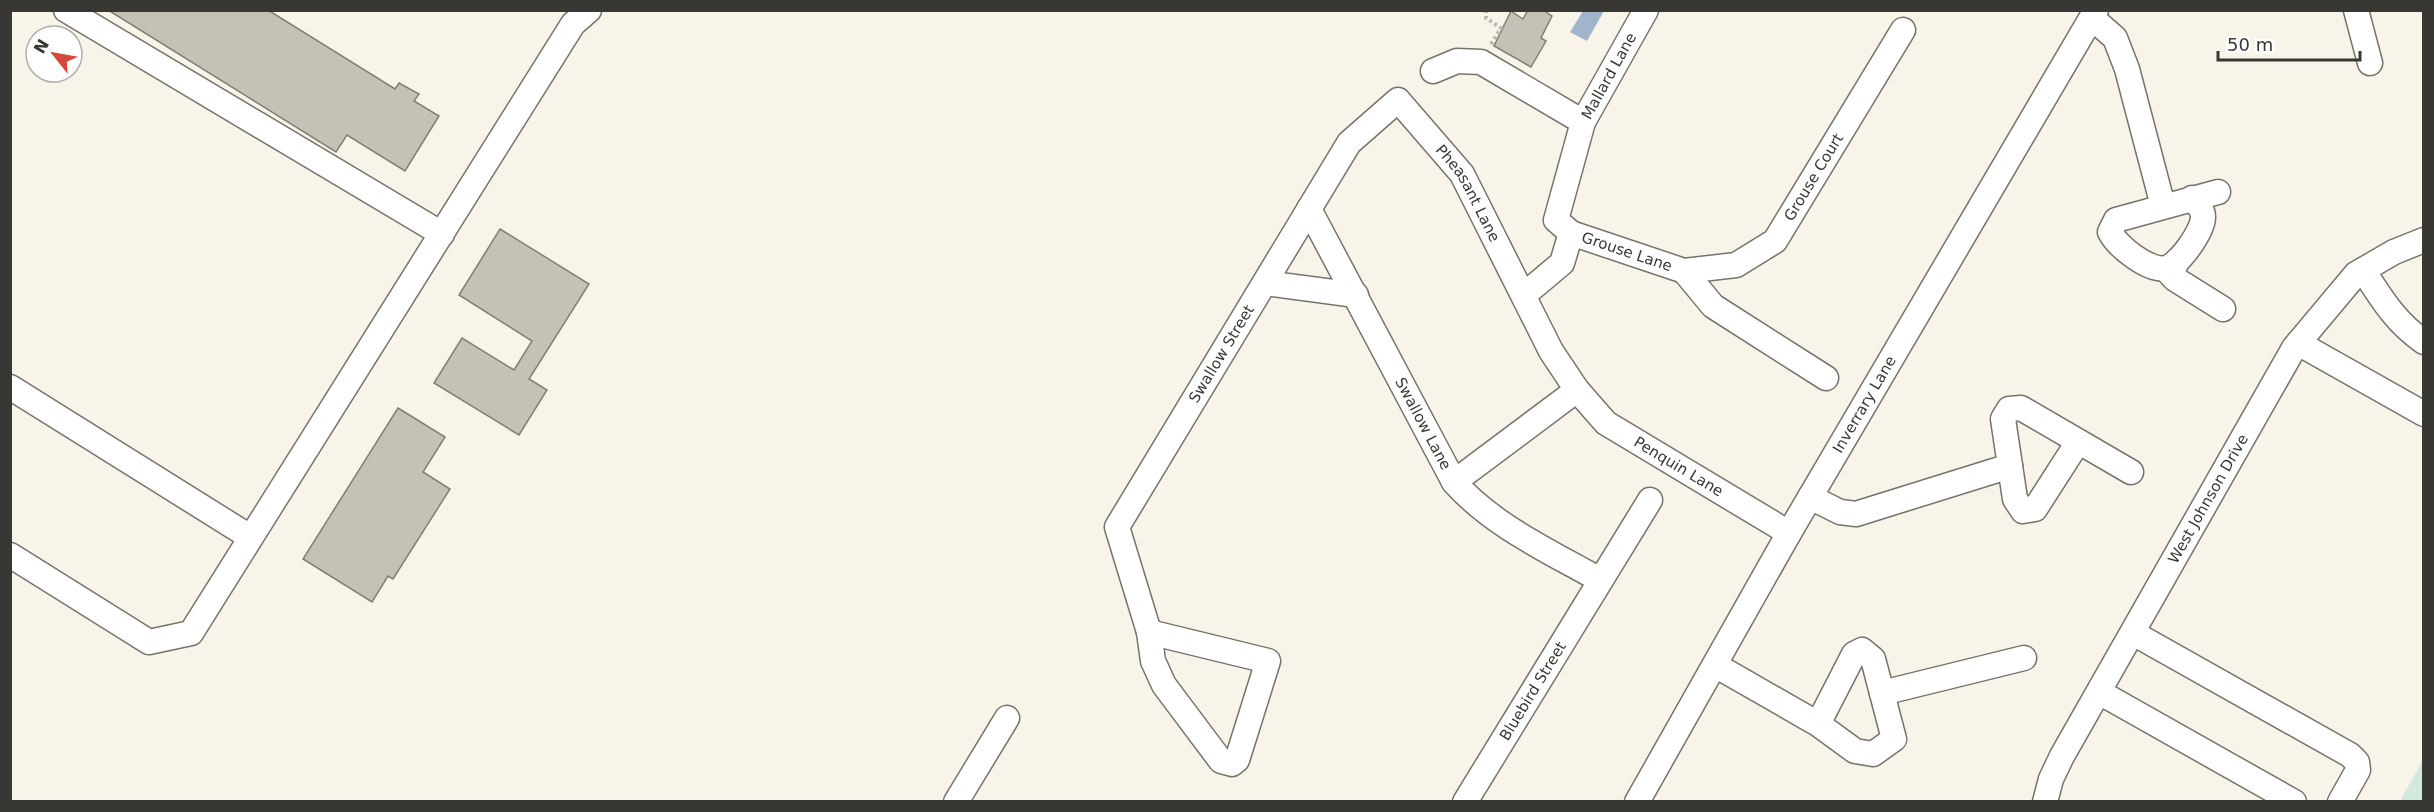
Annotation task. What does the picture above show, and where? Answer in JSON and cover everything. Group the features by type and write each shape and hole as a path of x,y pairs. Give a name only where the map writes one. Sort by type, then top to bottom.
{"street":[{"path":"66,10 442,234"},
{"path":"10,555 149,642 191,633 573,24 589,10"},
{"name":"Mallard Lane","path":"1571,233 1556,220 1583,122 1646,10"},
{"path":"2356,10 2370,63"},
{"path":"2094,14 2115,38 2127,69 2163,206"},
{"name":"Inverrary Lane","path":"1637,801 1789,532 2094,14"},
{"name":"Grouse Court","path":"1684,271 1736,265 1775,241 1903,30"},
{"path":"1433,71 1457,61 1481,62 1583,122"},
{"name":"Swallow Street","path":"1149,632 1268,661 1237,760 1232,764 1221,761 1164,685 1153,661 1149,632 1117,527 1349,143 1398,100"},
{"name":"Pheasant Lane","path":"1398,100 1462,174 1551,351 1577,390"},
{"path":"2177,261 2167,268 2154,267 2121,247 2110,232 2116,220 2218,192"},
{"path":"2192,198 2200,206 2203,217 2194,240 2177,261 2171,275 2223,309"},
{"name":"Swallow Lane","path":"1310,209 1454,482 1471,501 1506,526 1600,580"},
{"path":"1524,295 1562,263 1571,233"},
{"name":"Grouse Lane","path":"1571,233 1684,271"},
{"name":"West Johnson Drive","path":"2045,801 2062,756 2298,343 2356,274 2394,252 2424,240"},
{"path":"2362,270 2390,313 2424,342"},
{"path":"1684,271 1713,306 1826,378"},
{"path":"1265,283 1356,295"},
{"path":"2298,343 2424,414"},
{"path":"10,387 250,537"},
{"path":"1454,482 1577,390"},
{"name":"Penquin Lane","path":"1577,390 1606,423 1789,532"},
{"path":"2078,442 2035,509 2023,511 2015,499 2003,419 2009,409 2021,408 2131,472"},
{"path":"1810,497 1840,512 1856,514 2010,466"},
{"name":"Bluebird Street","path":"1465,801 1650,500"},
{"path":"2133,633 2350,755 2357,762 2358,770 2340,801"},
{"path":"1715,665 1818,724 1856,751 1873,754 1894,739 1873,659 1862,650 1854,654 1818,724"},
{"path":"1882,693 2024,658"},
{"path":"2099,692 2294,801"},
{"path":"964,797 1007,718"}],"path":[{"path":"1481,62 1501,28 1486,18 1486,10"}],"green space":[{"path":"2423,760 2423,801 2400,801"}],"water":[{"path":"1583,11 1604,11 1587,41 1570,32"}],"building":[{"path":"108,10 268,10 395,89 399,83 419,94 414,101 439,116 405,171 347,135 336,152"},
{"path":"1528,10 1543,10 1552,16 1541,38 1546,41 1531,67 1494,46 1511,11 1523,19"},
{"path":"500,229 589,284 529,379 547,390 519,435 434,383 462,338 514,370 532,341 459,295"},
{"path":"398,408 445,437 423,472 450,489 393,579 388,576 372,602 303,559"}]}
